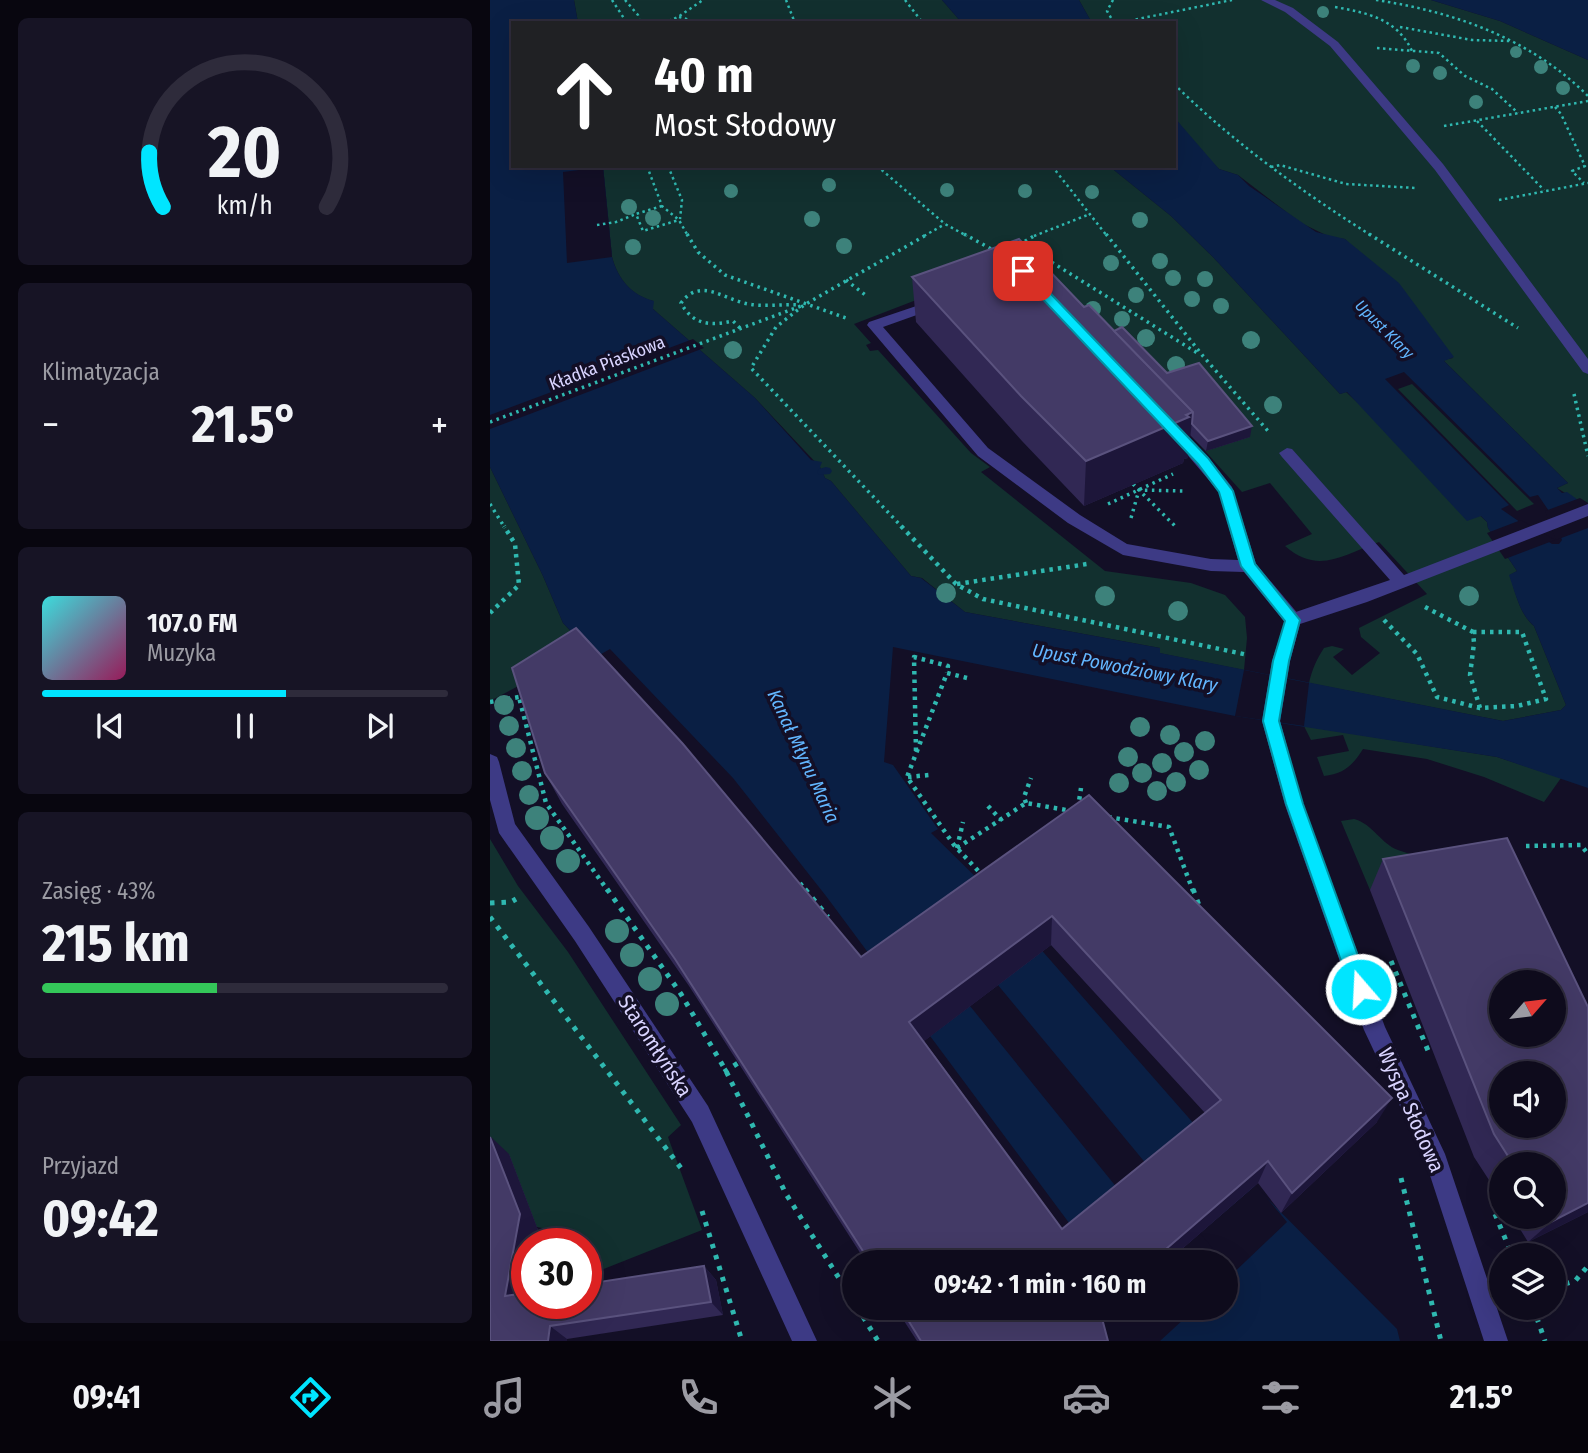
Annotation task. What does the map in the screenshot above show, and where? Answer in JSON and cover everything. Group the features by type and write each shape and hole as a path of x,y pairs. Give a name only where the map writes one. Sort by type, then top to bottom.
{"street":[{"path":"1266,0 1289,10 1334,44 1452,185 1588,369"},
{"path":"946,299 874,325 983,452 1074,520 1123,549 1211,565 1248,566"},
{"path":"1167,424 1203,461 1226,491 1248,566 1293,620"},
{"path":"1287,453 1401,582"},
{"path":"1293,620 1361,598 1588,510"},
{"path":"1280,669 1293,620"},
{"name":"Wyspa Słodowa","path":"1280,669 1271,721 1294,804 1375,1030 1434,1154 1496,1341"},
{"name":"Staromłyńska","path":"490,762 506,827 571,918 700,1114 805,1341"}],"path":[{"path":"612,0 626,21"},
{"path":"625,0 638,15 640,21"},
{"path":"668,21 703,0"},
{"path":"786,0 794,21"},
{"path":"905,0 921,21"},
{"path":"1113,0 1107,11 1114,21"},
{"path":"1126,21 1232,0"},
{"path":"1376,0 1447,16 1510,41 1539,55 1588,96"},
{"path":"1329,6 1371,15 1399,27 1472,40 1510,41"},
{"path":"678,17 693,21"},
{"path":"1399,27 1407,37 1412,51"},
{"path":"1334,44 1439,53 1465,76 1492,89 1518,113"},
{"path":"1176,87 1214,124 1325,206 1519,329"},
{"path":"1409,132 1588,101"},
{"path":"1555,107 1561,114 1585,166 1572,171 1586,183"},
{"path":"1476,120 1544,190"},
{"path":"1494,139 1500,138"},
{"path":"1270,167 1280,165 1367,187 1424,188 1452,185"},
{"path":"648,168 662,206 680,220 698,252 726,275 838,316"},
{"path":"669,168 682,200 680,220"},
{"path":"879,168 944,223 1002,255"},
{"path":"1054,168 1203,356 1287,453"},
{"path":"1467,207 1586,183"},
{"path":"597,225 616,222 662,206"},
{"path":"636,214 643,231 680,220"},
{"path":"1011,250 1039,233 1090,214"},
{"path":"944,223 804,305 776,327 751,368 956,584 984,599 1280,669"},
{"path":"1023,256 1045,258 1203,356"},
{"path":"737,329 733,321 708,325 699,323 681,303 693,292 707,289 746,303 804,305"},
{"name":"Kładka Piaskowa","path":"490,422 804,305"},
{"path":"1576,355 1574,394 1588,456"},
{"path":"1074,520 1203,461"},
{"path":"1133,484 1175,527"},
{"path":"1139,490 1183,491"},
{"path":"1131,519 1139,490"},
{"path":"490,504 515,544 519,585 490,612"},
{"path":"956,584 1095,563 1123,549"},
{"path":"1361,598 1412,645 1426,666 1437,697 1480,708 1517,706 1546,699 1522,632 1473,632 1423,606 1401,582"},
{"path":"1473,632 1477,644 1471,659 1470,677 1480,708"},
{"path":"907,777 916,755 947,673 948,666 914,657 916,755"},
{"path":"947,673 967,678"},
{"path":"490,702 508,697 519,698 530,691"},
{"path":"519,698 546,803 681,994 726,1071 786,1194 842,1283"},
{"path":"907,777 929,775"},
{"path":"907,777 957,848 991,885"},
{"path":"1026,803 1024,797 1031,778"},
{"path":"1077,812 1081,788"},
{"path":"957,848 1026,803 1088,814"},
{"path":"988,806 1001,820"},
{"path":"1101,816 1169,827 1203,914"},
{"path":"957,848 963,822"},
{"path":"1526,846 1581,845 1588,854"},
{"path":"792,875 836,927"},
{"path":"490,917 693,1183"},
{"path":"1388,954 1430,1057"},
{"path":"1399,1170 1441,1341"},
{"path":"1566,1283 1574,1281 1588,1266"},
{"path":"865,1320 878,1341"},
{"path":"1538,1320 1545,1341"}],"green space":[{"path":"574,0 942,0 960,21 578,21"},
{"path":"1079,0 1431,0 1500,21 1588,60 1588,507 1557,488 1568,483 1443,360 1453,358 1345,239 1330,237 1301,223 1238,175 1219,169 1202,152 1176,120 1176,21 1091,21"},
{"path":"603,168 1111,168 1171,216 1213,257 1340,394 1346,392 1487,522 1488,528 1517,571 1510,575 1519,603 1534,626 1566,705 1561,710 1503,721 1309,683 1321,652 1332,646 1344,649 1333,657 1352,675 1380,653 1361,637 1359,628 1427,594 1379,542 1342,557 1320,561 1297,555 1285,546 1312,534 1270,483 1242,492 1107,342 1020,260 854,324 871,343 866,345 870,351 878,350 971,453 990,467 981,472 1105,571 1191,583 1225,595 1245,617 1247,638 1244,670 1159,653 1160,648 965,612 922,578 911,576 831,481 825,478 820,467 755,398 653,309 653,301 638,295 626,285 612,257"},
{"path":"1412,384 1534,504 1517,511 1398,389"},
{"path":"490,467 563,623 588,649 490,701"},
{"path":"1304,726 1497,757 1561,778 1544,802 1484,777 1427,759 1363,749 1347,768 1324,776 1317,757 1349,751 1343,735 1311,740"},
{"path":"1354,819 1398,850 1490,869 1370,890 1341,821"},
{"path":"490,839 518,886 568,952 681,1125 668,1137 702,1230 602,1270 602,1228 537,1227 490,1165"}],"water":[{"path":"490,0 574,0 578,21 511,21 511,168 603,168 612,257 627,285 639,295 654,301 653,309 755,398 811,460 822,462 820,467 825,478 831,481 911,576 921,578 965,612 1160,648 1160,653 1503,721 1561,710 1566,705 1534,626 1518,603 1509,575 1517,571 1488,528 1487,522 1481,516 1467,521 1347,392 1340,394 1213,257 1171,216 1111,168 1176,168 1176,119 1219,169 1238,175 1249,186 1316,232 1345,239 1399,283 1454,357 1444,361 1568,483 1557,488 1588,507 1588,788 1497,757 1235,716 893,647 884,762 893,765 938,829 931,833 987,888 1202,1133 1397,1329 1400,1341 1109,1341 1103,1320 1238,1320 1238,1250 1218,1250 949,926 970,1006 1167,1250 1082,1250 1078,1235 826,896 733,778 610,649 596,657 563,623 490,467","holes":["1404,372 1530,497 1538,495 1551,514 1562,540 1559,544 1552,544 1501,509 1509,505 1385,379"]},
{"path":"942,0 1079,0 1091,21 960,21"},
{"path":"1431,0 1588,0 1588,60 1500,21"}],"pier":[{"path":"603,168 612,257 567,263 563,172"},
{"path":"693,339 704,348 490,429 490,415"},
{"path":"1580,498 1588,503 1588,528 1556,540 1545,511"},
{"path":"1521,520 1555,540 1505,559 1487,533"},
{"path":"1244,670 1309,683 1304,726 1235,716"},
{"path":"1256,1185 1287,1222 1238,1269 1238,1250 1214,1250 1200,1233"},
{"path":"1099,1320 1183,1320 1160,1341 1106,1341"}],"building":[{"path":"1019,239 1084,307 1089,305 1193,412 1186,415 1189,417 1086,461 1021,396 912,277"},
{"path":"1122,327 1167,373 1199,363 1252,426 1208,441 1192,424 1193,412 1114,331"},
{"path":"576,628 683,744 861,957 1089,795 1392,1098 1292,1193 1268,1161 1165,1250 862,1250 675,959 545,773 512,668","holes":["1052,916 1221,1100 1062,1229 909,1022"]},
{"path":"1507,838 1588,1007 1588,1203 1566,1214 1566,1152 1505,1152 1497,1138 1566,1138 1566,1061 1489,1061 1489,1122 1383,859"},
{"path":"490,1137 520,1214 517,1228 511,1228 511,1263 505,1296 511,1295 511,1319 597,1319 550,1326 548,1341 490,1341"},
{"path":"704,1266 711,1302 602,1318 602,1282"},
{"path":"908,1320 1102,1320 1108,1341 921,1341"}],"route":[{"path":"1023,271 1203,461 1226,491 1248,566 1293,620 1281,661 1271,721 1294,804 1361,989"}],"water label":[{"name":"Upust Klary","path":"1385,329"},
{"name":"Upust Powodziowy Klary","path":"1125,667"},
{"name":"Kanał Młynu Maria","path":"804,756"}]}
